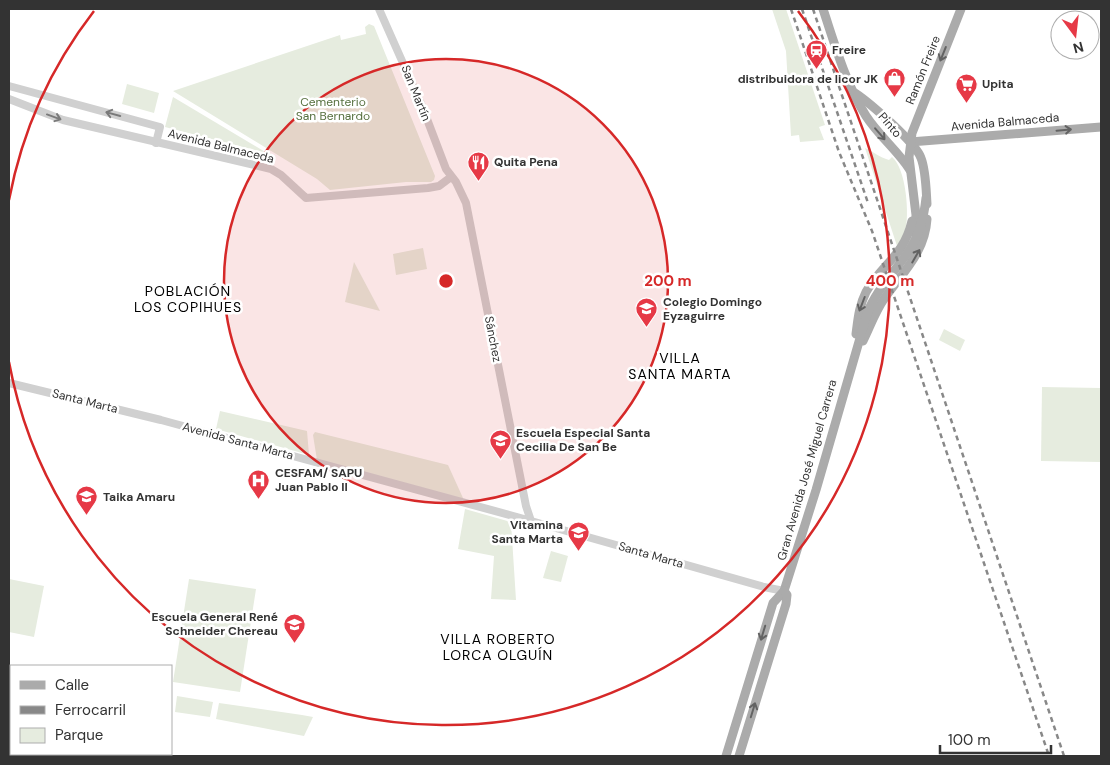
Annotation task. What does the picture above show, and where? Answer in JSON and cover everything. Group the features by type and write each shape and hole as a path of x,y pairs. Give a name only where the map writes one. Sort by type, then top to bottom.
{"main road":[{"name":"Pinto","path":"823,9 846,77 870,122 900,155 910,171"},
{"name":"Ramón Freire","path":"910,171 910,142 916,120 961,9"},
{"name":"Pinto","path":"855,93 871,105 910,142"},
{"name":"Avenida Balmaceda","path":"910,142 1101,127"},
{"name":"Gran Avenida José Miguel Carrera","path":"854,357 883,301 910,266 921,246 926,231 926,198 922,159 918,150 910,142"},
{"name":"Gran Avenida José Miguel Carrera","path":"910,171 916,215 914,241"},
{"name":"Gran Avenida José Miguel Carrera","path":"726,756 773,602 784,591 870,306 881,286 903,260 914,241 924,218 926,198"},
{"name":"Gran Avenida José Miguel Carrera","path":"854,357 861,305 874,281 902,247 912,223 914,200"},
{"name":"Gran Avenida José Miguel Carrera","path":"739,756 786,604 787,596 784,591"}],"street":[{"name":"San Martín","path":"380,9 422,106 445,167 451,177"},
{"name":"Avenida Balmaceda","path":"9,86 160,127 156,143"},
{"name":"Avenida Balmaceda","path":"9,99 63,120 271,170 282,175 306,198 428,188 439,186 451,177"},
{"name":"Sánchez","path":"451,177 460,190 467,210 526,506 531,521"},
{"name":"Santa Marta","path":"9,383 161,420"},
{"name":"Avenida Santa Marta","path":"161,420 517,517"},
{"path":"517,517 526,506"},
{"name":"Santa Marta","path":"517,517 784,591"}],"green space":[{"path":"772,9 786,9 825,125 819,127 824,140 800,142 799,135 791,136 786,51"},
{"name":"Cementerio San Bernardo","path":"369,24 374,26 435,176 431,182 406,182 330,190 317,179 173,91 340,35 341,40 366,34 365,27"},
{"path":"127,84 159,93 154,113 122,104"},
{"path":"173,97 267,153 165,127"},
{"path":"865,148 889,160 892,157 901,171 906,192 907,215 905,232 897,246"},
{"path":"423,248 427,269 396,275 393,254"},
{"path":"354,262 380,311 345,302"},
{"path":"944,329 965,340 960,351 939,340"},
{"path":"1042,387 1101,388 1101,462 1041,461"},
{"path":"220,411 307,431 309,455 216,429"},
{"path":"315,432 448,465 463,498 317,460 313,435"},
{"path":"465,509 511,522 516,600 491,599 494,556 458,549"},
{"path":"551,551 568,556 561,582 543,578"},
{"path":"9,579 44,586 34,637 9,632"},
{"path":"189,579 256,589 240,692 173,682"},
{"path":"177,696 213,702 210,717 175,712"},
{"path":"219,703 313,717 304,736 216,719"}],"railway":[{"path":"791,9 839,152 872,231 1049,756"},
{"path":"802,9 868,203"},
{"path":"813,9 1064,756"}],"place":[{"name":"Freire","path":"816,69"},
{"name":"distribuidora de licor JK","path":"894,98"},
{"name":"Upita","path":"966,103"},
{"name":"Quita Pena","path":"478,181"},
{"name":"Colegio Domingo Eyzaguirre","path":"647,328"},
{"name":"Escuela Especial Santa Cecilia De San Be","path":"500,459"},
{"name":"CESFAM/ SAPU Juan Pablo II","path":"259,499"},
{"name":"Taika Amaru","path":"87,516"},
{"name":"Vitamina Santa Marta","path":"579,551"},
{"name":"Escuela General René Schneider Chereau","path":"294,643"}],"district":[{"name":"POBLACIÓN LOS COPIHUES","path":"188,300"},
{"name":"VILLA SANTA MARTA","path":"680,366"},
{"name":"VILLA ROBERTO LORCA OLGUÍN","path":"498,648"}]}
